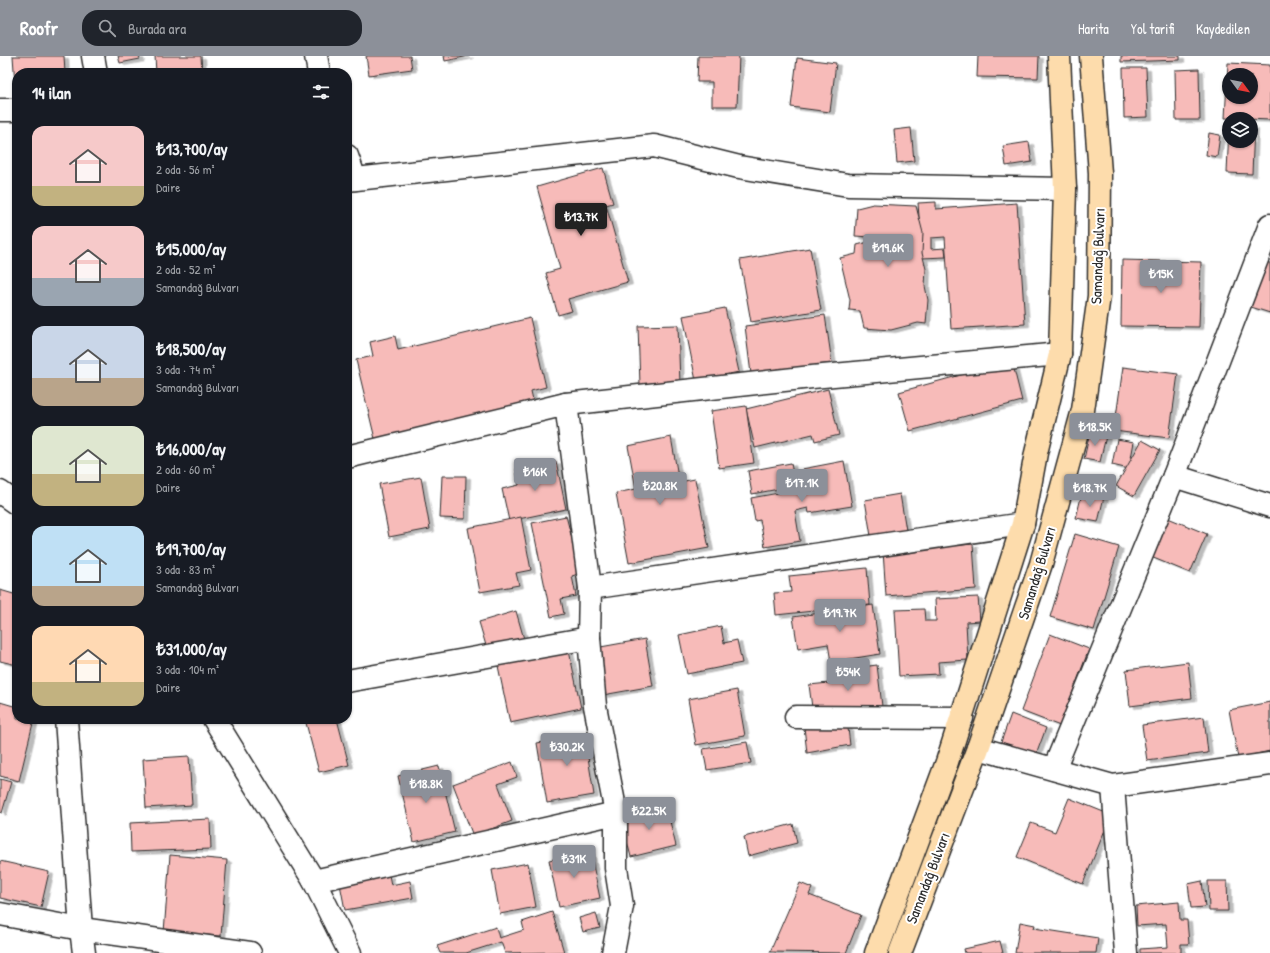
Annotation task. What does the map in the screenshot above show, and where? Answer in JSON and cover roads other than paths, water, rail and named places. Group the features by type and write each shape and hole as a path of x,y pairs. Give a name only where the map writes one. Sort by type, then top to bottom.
{"highway":[{"name":"Samandağ Bulvarı","path":"876,953 962,718 1023,524 1036,454 1060,354 1065,189 1059,56"},
{"name":"Samandağ Bulvarı","path":"900,953 978,748 1041,564 1083,410 1099,296 1100,173 1091,56"}],"street":[{"path":"93,56 95,68"},
{"path":"316,56 318,68"},
{"path":"0,110 12,110"},
{"path":"352,180 654,146 740,167 848,185 1065,189"},
{"path":"1054,769 1174,476 1270,225"},
{"path":"352,456 566,404 812,377 1060,354"},
{"path":"566,404 590,588 589,638 595,706 616,813 616,868 622,906 613,953"},
{"path":"1174,476 1270,506"},
{"path":"0,492 12,500"},
{"path":"590,588 1023,524"},
{"path":"352,680 589,638"},
{"path":"796,717 962,718"},
{"path":"66,724 80,929 84,953"},
{"path":"217,724 314,881 350,953"},
{"path":"978,748 1114,786 1270,764"},
{"path":"1114,786 1126,953"},
{"path":"314,881 616,813"},
{"path":"0,914 80,929 218,951 250,953"}]}
